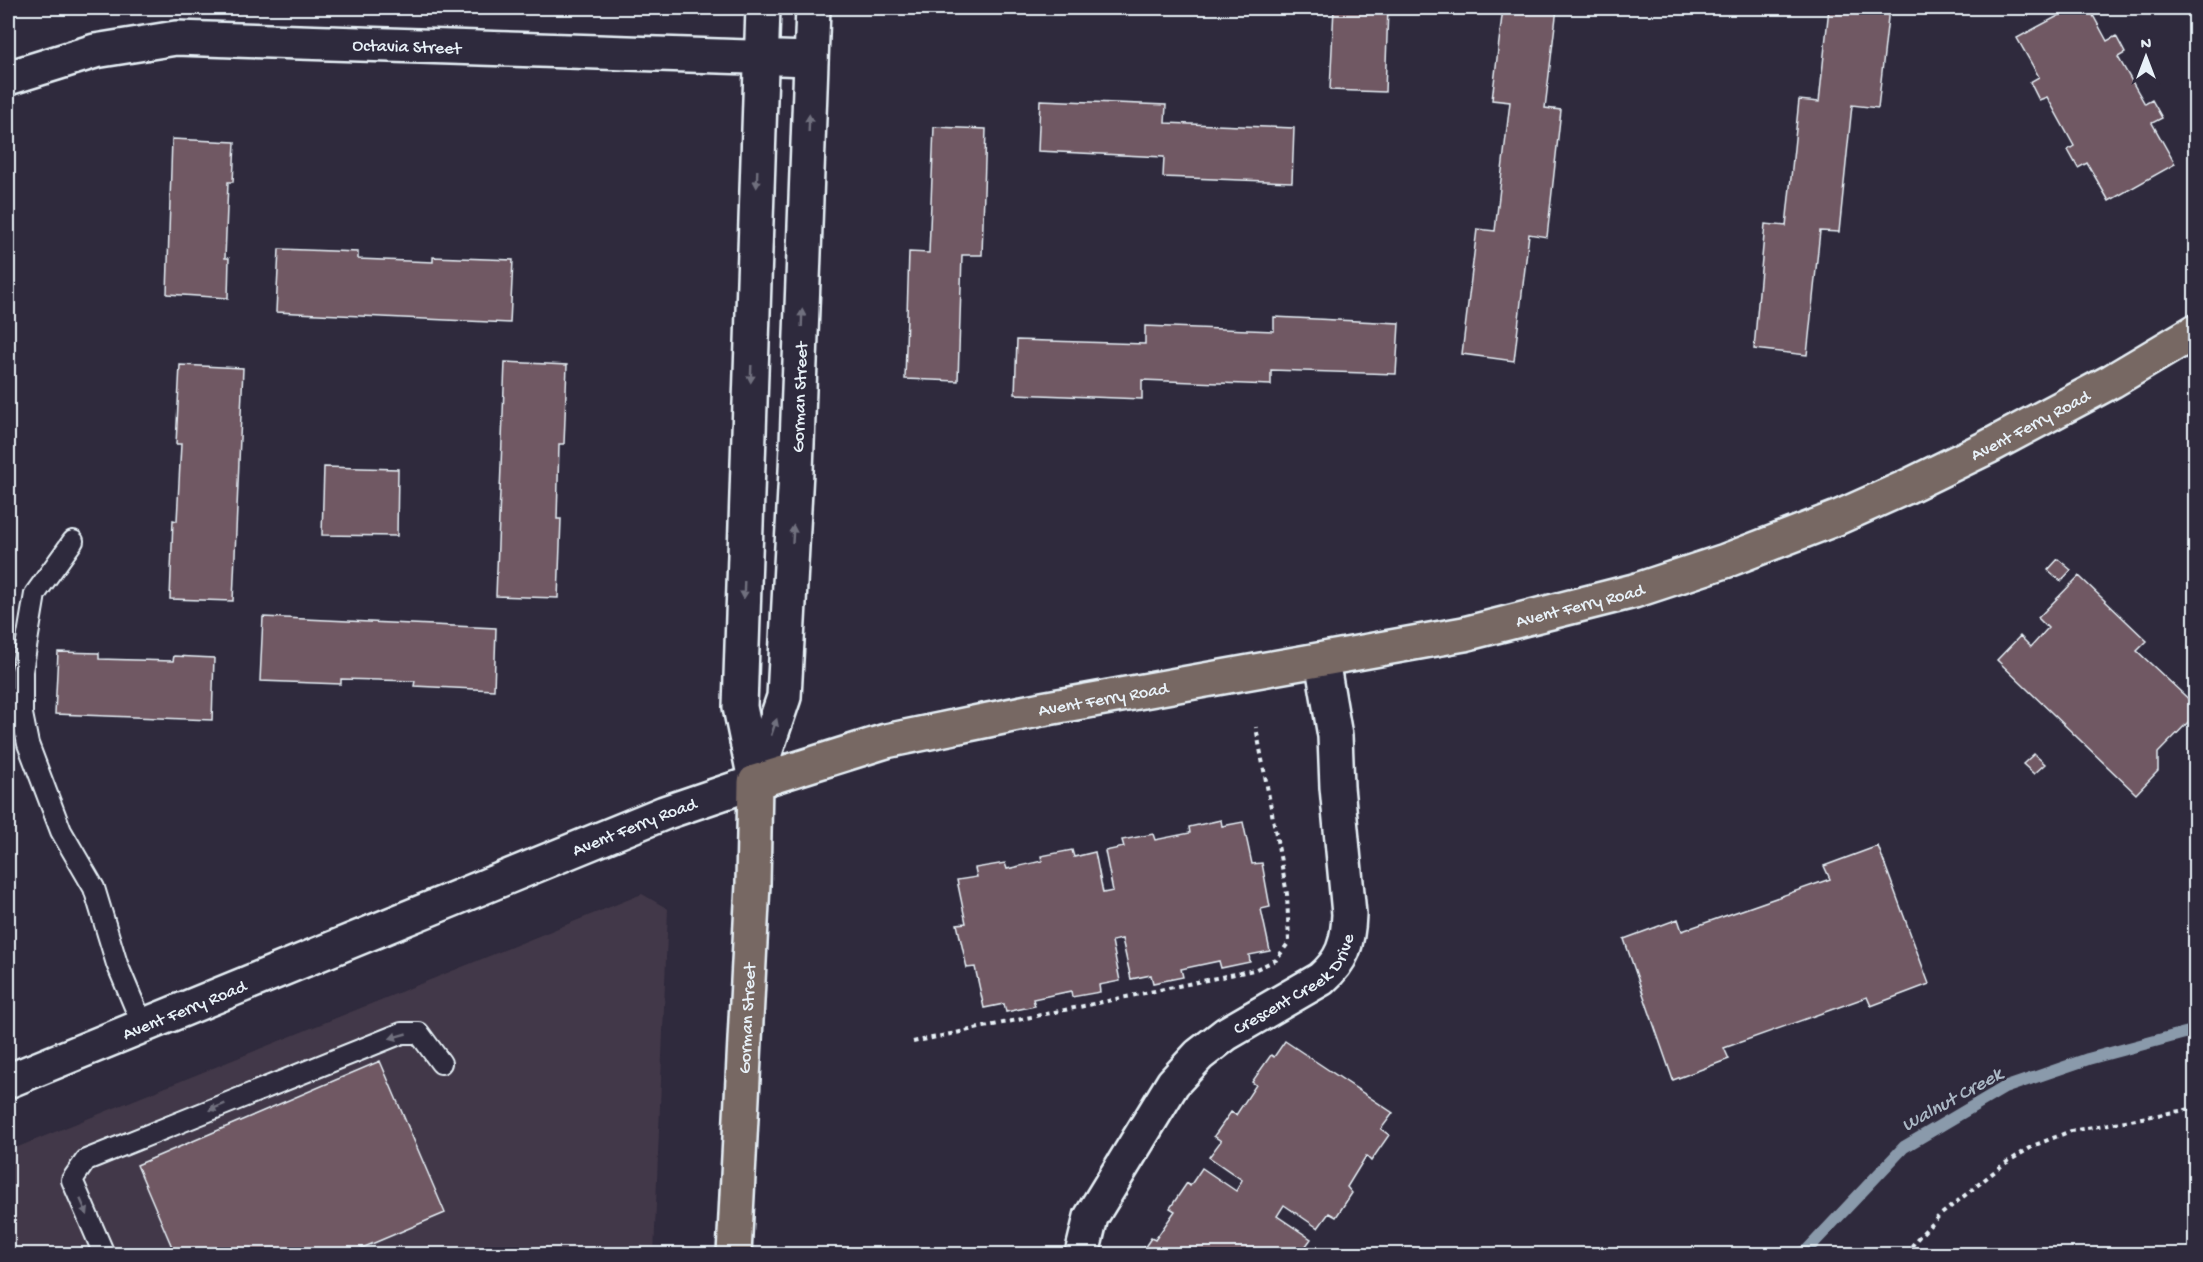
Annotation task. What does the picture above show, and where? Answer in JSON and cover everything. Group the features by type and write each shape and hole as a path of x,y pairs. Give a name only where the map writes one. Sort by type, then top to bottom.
{"main road":[{"name":"Gorman Street","path":"734,1254 753,884 755,782 740,707 763,8"},
{"name":"Gorman Street","path":"755,782 784,697 797,454 813,8"},
{"name":"Octavia Street","path":"8,78 95,51 176,38 811,60"},
{"name":"Avent Ferry Road","path":"8,1081 664,813 886,741 1042,709 1464,634 1634,591 1725,561 1837,518 1904,489 2112,381 2196,331"},
{"name":"Crescent Creek Drive","path":"1083,1254 1090,1218 1173,1083 1199,1055 1226,1034 1321,979 1341,956 1349,935 1349,914 1337,787 1335,736 1322,660"}],"lane":[{"path":"73,541 35,594 22,671 22,714 28,744 62,831 94,888 117,964 143,1026"},
{"path":"104,1254 72,1180 86,1160 402,1033 419,1033 441,1063"}],"path":[{"path":"913,1042 1254,970 1276,960 1289,942 1287,894 1256,727"},
{"path":"1906,1254 1939,1216 2004,1164 2035,1145 2071,1131 2196,1108"}],"shaded area":[{"path":"642,894 668,909 654,1254 8,1254 8,1151"}],"building":[{"path":"1334,8 1388,8 1385,92 1330,90"},
{"path":"1503,8 1557,8 1545,108 1561,110 1547,237 1529,234 1514,361 1462,354 1477,229 1495,231 1510,102 1492,100"},
{"path":"1829,8 1889,8 1878,108 1852,105 1839,232 1820,231 1807,355 1754,349 1765,224 1786,226 1799,100 1819,102"},
{"path":"2073,8 2089,8 2107,41 2116,36 2125,53 2118,57 2145,104 2152,100 2162,118 2152,123 2175,164 2109,201 2087,163 2078,168 2068,150 2074,146 2047,97 2039,100 2030,82 2039,77 2017,38"},
{"path":"1040,100 1166,105 1165,123 1294,128 1292,182 1163,177 1164,157 1038,151"},
{"path":"934,127 986,129 982,255 962,255 958,381 905,379 909,252 929,253"},
{"path":"172,139 235,142 233,182 228,182 225,258 229,258 228,298 167,294"},
{"path":"279,249 358,252 358,259 433,262 433,257 513,260 510,323 276,312"},
{"path":"1274,317 1399,323 1396,374 1271,370 1271,385 1142,380 1142,399 1015,394 1017,340 1145,344 1145,326 1274,331"},
{"path":"505,362 567,365 564,444 559,444 557,519 561,519 558,598 496,596"},
{"path":"180,365 243,368 233,601 170,599 173,520 177,521 181,444 176,444"},
{"path":"324,467 398,469 397,536 322,535"},
{"path":"2058,559 2071,570 2061,581 2048,570"},
{"path":"2079,576 2147,641 2137,651 2196,706 2196,714 2158,753 2158,771 2136,794 1997,660 2020,636 2031,647 2048,628 2038,618"},
{"path":"263,617 496,628 494,690 414,686 415,681 341,679 341,684 260,681"},
{"path":"58,652 99,653 99,659 173,661 174,656 214,658 212,720 55,714"},
{"path":"2034,754 2045,764 2034,774 2023,764"},
{"path":"1221,820 1222,826 1243,822 1252,864 1262,863 1270,907 1261,909 1270,951 1249,955 1250,962 1221,968 1219,961 1181,969 1183,977 1153,983 1151,975 1131,979 1122,939 1112,941 1120,981 1099,985 1100,992 1072,997 1071,991 1033,999 1035,1006 1006,1012 1004,1004 984,1008 975,967 967,968 957,924 966,923 957,880 977,877 975,868 1005,863 1007,869 1042,861 1041,856 1072,850 1074,857 1095,852 1103,893 1113,891 1105,851 1124,847 1122,840 1153,834 1155,840 1190,833 1189,827"},
{"path":"1878,846 1929,984 1871,1006 1867,997 1724,1048 1729,1059 1673,1080 1624,939 1678,919 1682,931 1830,879 1824,866"},
{"path":"1285,1041 1393,1113 1381,1129 1389,1135 1371,1161 1366,1156 1347,1187 1352,1193 1336,1217 1329,1213 1318,1228 1284,1205 1277,1216 1311,1239 1300,1254 1140,1254 1151,1238 1155,1240 1175,1211 1170,1208 1187,1183 1190,1186 1202,1168 1236,1191 1242,1180 1209,1157 1221,1141 1214,1136 1231,1112 1236,1115 1256,1085 1252,1082 1271,1055 1274,1057"},
{"path":"380,1061 445,1213 348,1254 175,1254 137,1165"},
{"path":"874,1251 944,1254 873,1254"}],"waterway":[{"name":"Walnut Creek","path":"1799,1254 1807,1250 1904,1147 2004,1088 2088,1059 2196,1030"}]}
